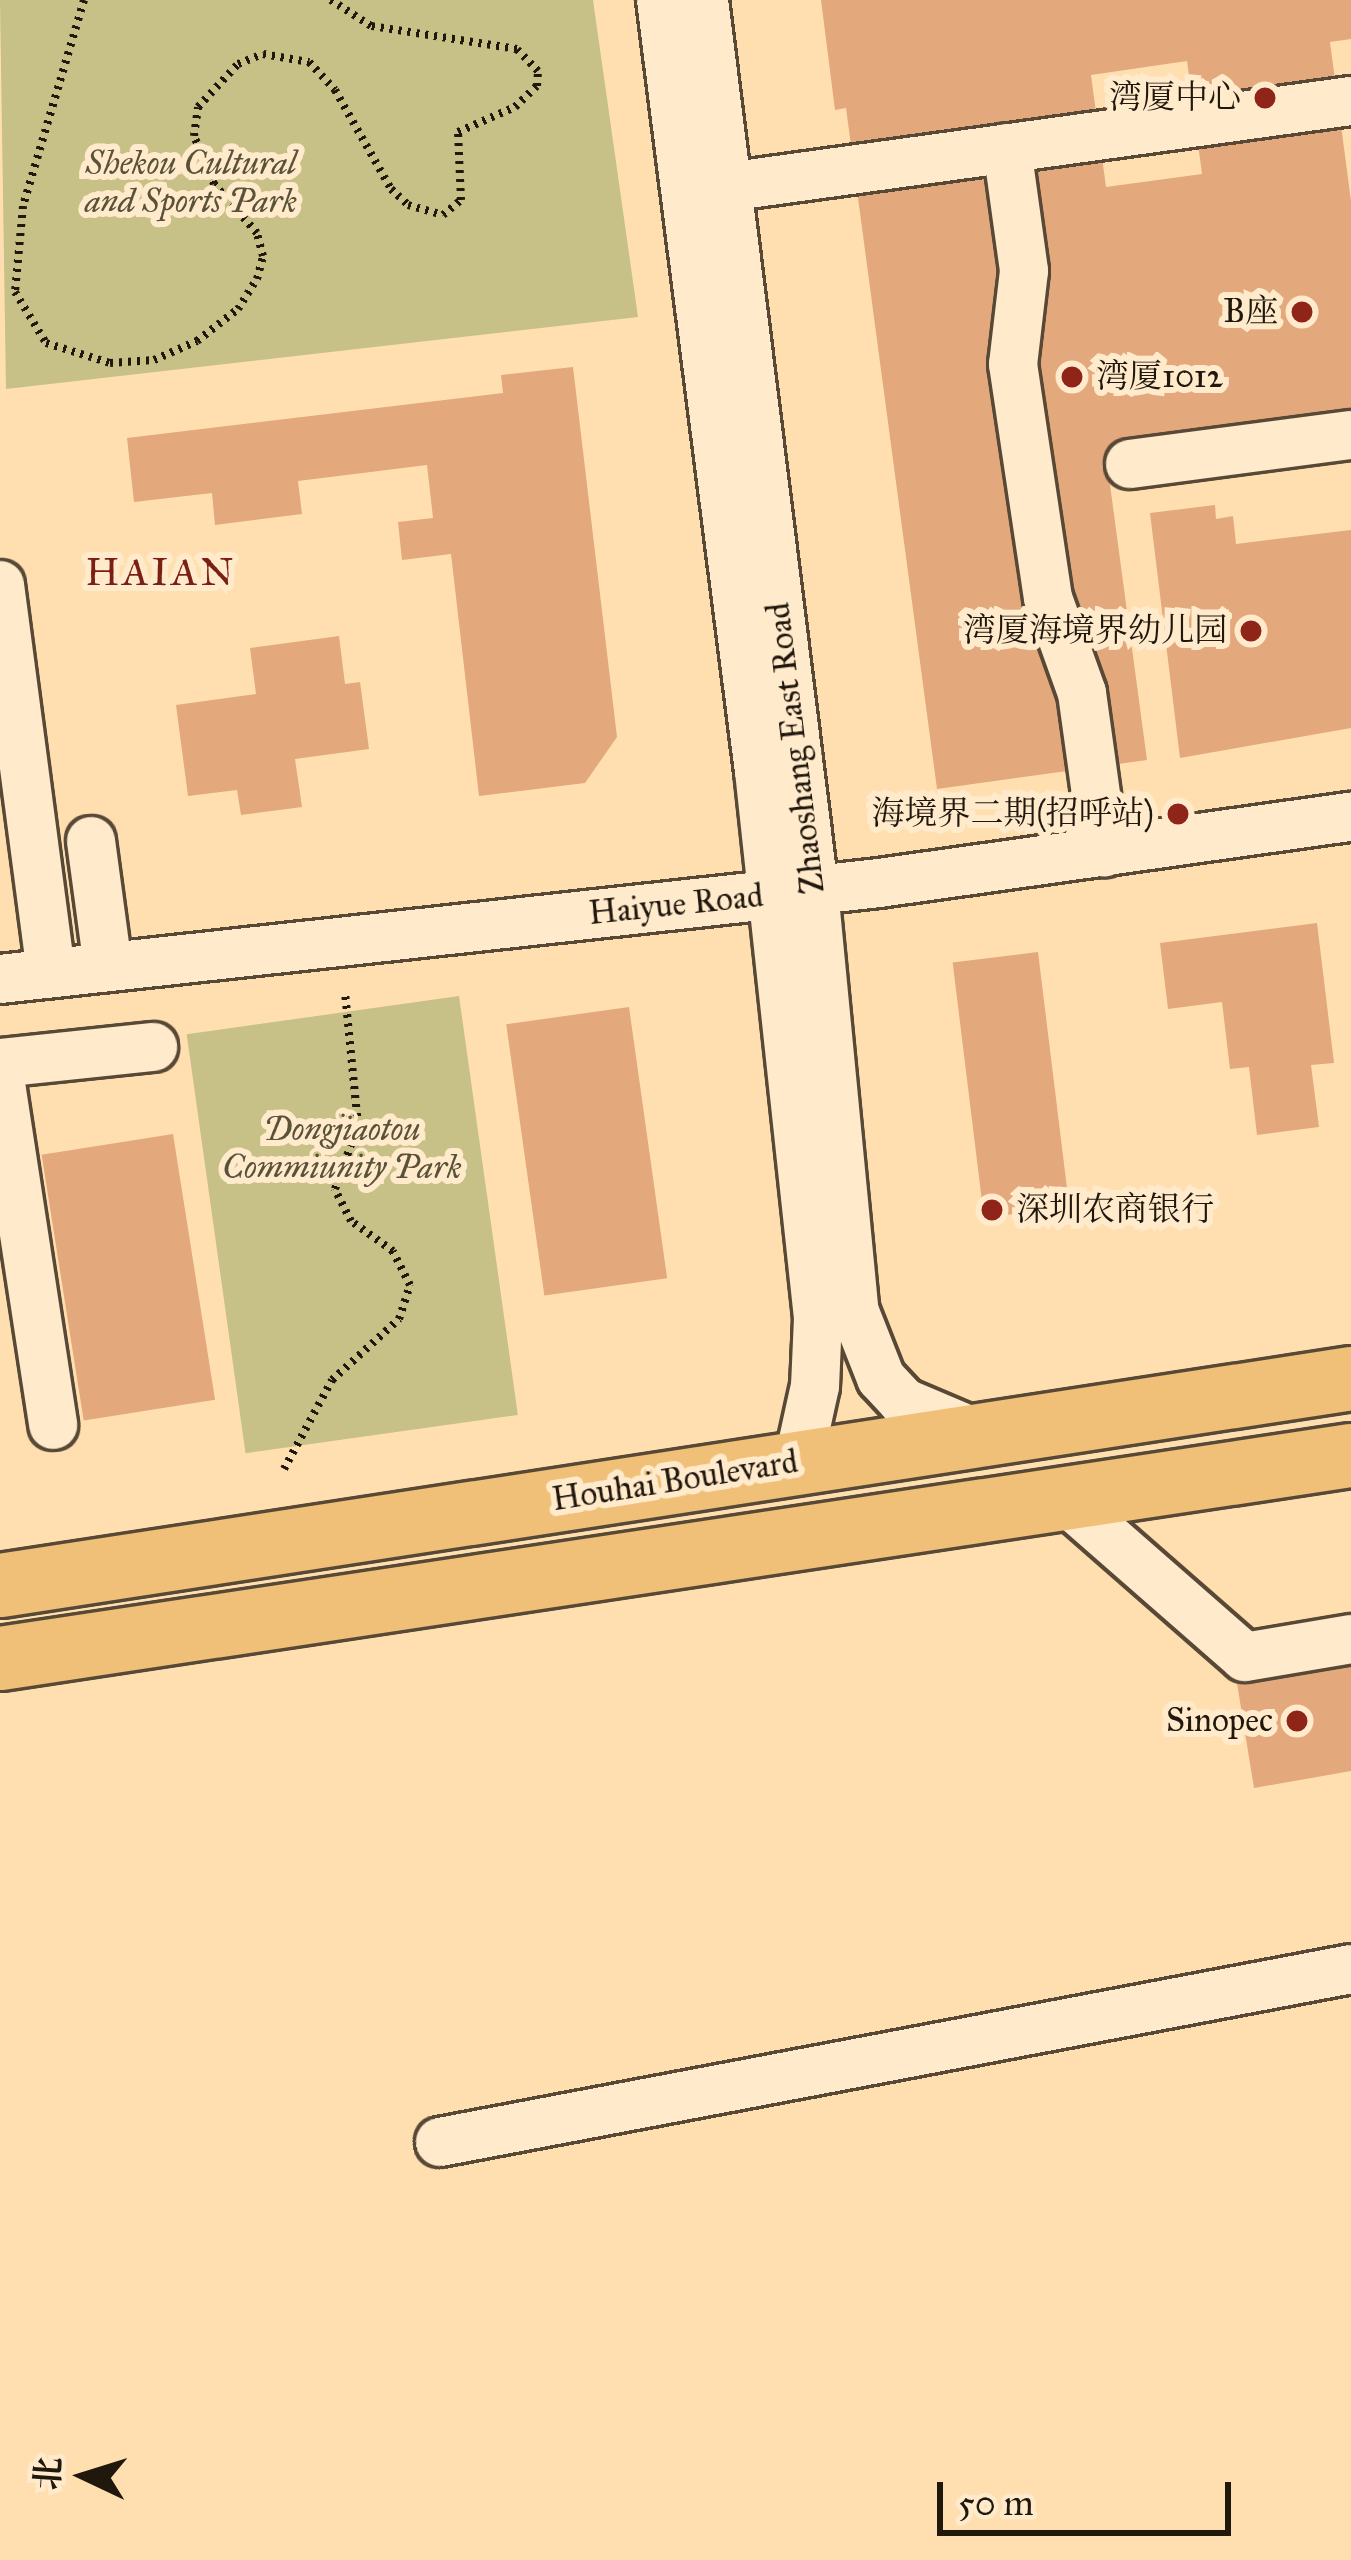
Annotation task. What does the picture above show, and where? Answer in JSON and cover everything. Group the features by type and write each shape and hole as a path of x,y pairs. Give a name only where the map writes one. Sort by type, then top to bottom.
{"main road":[{"name":"Houhai Boulevard","path":"0,1586 1351,1378"},
{"path":"0,1658 1351,1455"}],"street":[{"name":"Zhaoshang East Road","path":"661,0 862,1341 904,1402 979,1434"},
{"name":"Zhaoshang East Road","path":"704,0 728,187 793,892 818,1318 815,1386 798,1462"},
{"path":"728,187 1351,101"},
{"path":"1007,148 1024,271 1013,364 1048,598 1082,693 1104,852"},
{"path":"1130,464 1351,435"},
{"path":"0,585 20,885 51,974"},
{"name":"Haiyue Road","path":"0,979 793,892 1351,817"},
{"path":"91,841 108,967"},
{"path":"0,1063 153,1047"},
{"path":"0,1076 53,1425"},
{"path":"1061,1496 1245,1657 1351,1639"},
{"path":"440,2142 1351,1969"}],"path":[{"path":"84,0 23,206 15,292 46,343 110,363 154,360 196,341 238,309 257,279 263,256 256,233 207,173 194,136 198,107 238,64 263,54 309,62 335,90 392,189 408,205 443,215 461,200 458,132 514,107 537,86 538,71 517,49 371,26 331,0"},
{"path":"284,1469 332,1380 399,1319 410,1285 393,1252 351,1221 335,1189 358,1125 345,992"}],"green space":[{"name":"Shekou Cultural and Sports Park","path":"0,0 593,0 638,317 6,389"},
{"name":"Dongjiaotou Commiunity Park","path":"459,996 518,1415 246,1453 187,1034"}],"building":[{"name":"湾厦1012","path":"821,0 1351,0 1351,39 1330,42 1351,201 1351,422 1106,455 1147,760 937,789 846,108 835,110","holes":["1187,61 1202,174 1106,187 1091,75"]},
{"path":"573,367 617,737 585,783 479,796 451,554 402,560 398,522 433,518 427,465 298,481 302,514 215,525 212,493 134,502 127,438 503,393 501,375"},
{"name":"湾厦海境界幼儿园","path":"1215,505 1216,519 1233,516 1236,544 1351,530 1351,728 1180,758 1150,513"},
{"path":"339,636 345,684 360,682 369,749 295,759 302,807 241,815 237,790 188,796 176,705 256,694 250,648"},
{"path":"1317,923 1334,1063 1311,1065 1319,1127 1257,1135 1249,1067 1230,1069 1222,1002 1168,1009 1160,943"},
{"path":"1038,952 1069,1207 984,1218 953,962"},
{"path":"629,1007 667,1278 544,1296 506,1024"},
{"path":"173,1134 215,1400 84,1420 42,1155"},
{"name":"Sinopec","path":"1351,1652 1351,1771 1254,1788 1235,1671"}],"place":[{"name":"湾厦中心","path":"1265,98"},
{"name":"B座","path":"1302,312"},
{"name":"湾厦1012","path":"1072,377"},
{"name":"湾厦海境界幼儿园","path":"1251,631"},
{"name":"海境界二期(招呼站)","path":"1178,814"},
{"name":"深圳农商银行","path":"992,1210"},
{"name":"Sinopec","path":"1297,1721"}],"district":[{"name":"HAIAN","path":"161,572"}]}
